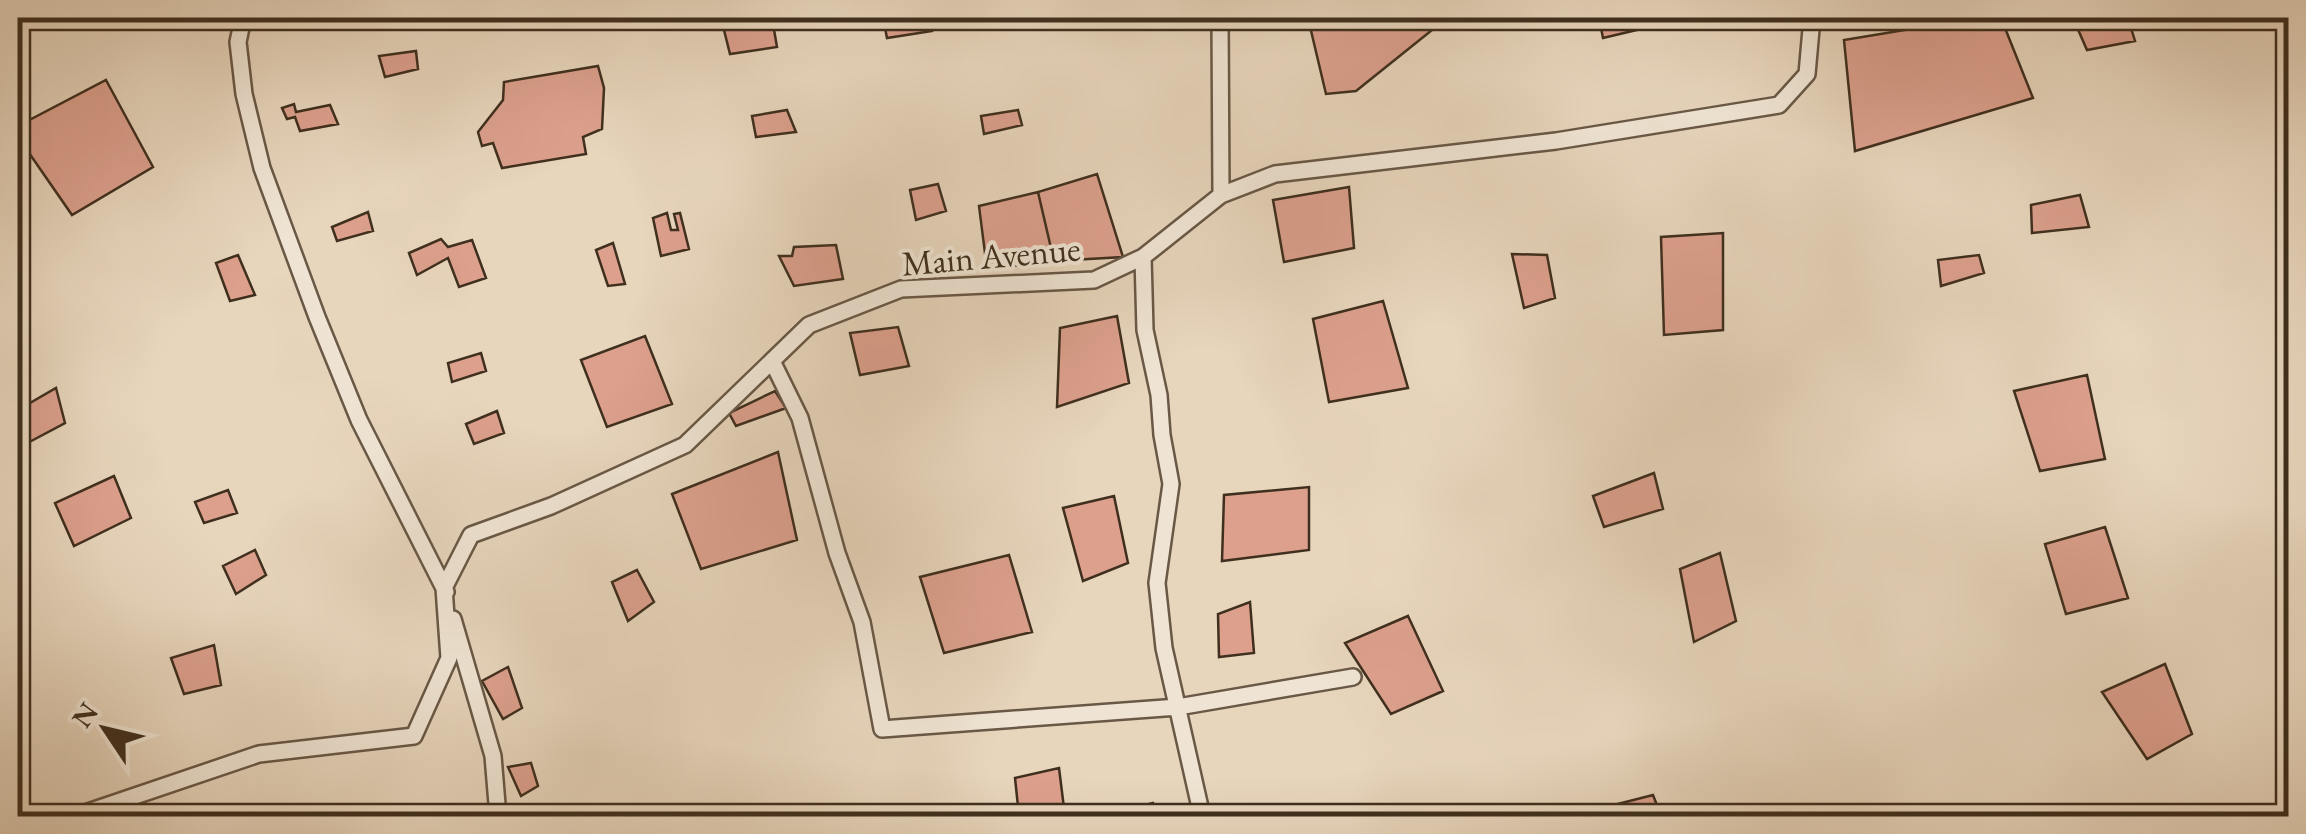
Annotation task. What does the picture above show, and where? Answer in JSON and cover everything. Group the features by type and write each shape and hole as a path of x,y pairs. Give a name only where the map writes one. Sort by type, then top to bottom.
{"street":[{"path":"243,18 238,42 244,94 262,168 316,317 359,420 444,588 493,756 498,816"},
{"path":"1220,18 1221,194"},
{"name":"Main Avenue","path":"444,588 471,535 551,506 685,444 809,325 901,289 1094,280 1142,257 1221,194 1276,174 1556,140 1779,105 1808,74 1812,18"},
{"path":"1142,257 1145,330 1171,484 1157,583 1164,648 1202,816"},
{"path":"772,361 800,418 837,553 862,622 882,729 1178,707 1352,677"},
{"path":"76,816 259,754 414,736 449,658 444,588"}],"building":[{"path":"721,18 772,18 777,47 730,54"},
{"path":"883,18 929,18 932,31 887,38"},
{"path":"1308,18 1447,18 1356,91 1326,94"},
{"path":"1599,18 1661,18 1645,28 1603,38"},
{"path":"1977,18 2001,18 2033,98 1855,151 1844,40"},
{"path":"2073,18 2128,18 2135,41 2087,50"},
{"path":"416,51 418,69 385,77 379,56"},
{"path":"598,66 604,88 602,129 583,137 586,154 502,168 493,143 482,146 478,132 503,100 504,82"},
{"path":"106,80 153,167 72,215 18,137 18,126"},
{"path":"294,104 296,112 330,105 338,124 300,131 295,117 287,119 282,108"},
{"path":"787,110 796,132 756,137 752,116"},
{"path":"1018,110 1022,125 984,134 981,116"},
{"path":"1097,174 1123,257 1054,261 1038,192"},
{"path":"938,184 946,211 916,220 910,190"},
{"path":"1349,187 1354,248 1284,262 1273,200"},
{"path":"1038,192 1054,261 987,269 979,206"},
{"path":"2080,195 2089,227 2032,233 2031,205"},
{"path":"368,212 373,231 337,241 332,227"},
{"path":"667,213 671,230 678,230 674,214 680,213 689,249 661,256 653,218"},
{"path":"1723,233 1723,330 1664,335 1661,237"},
{"path":"441,239 448,247 472,240 486,278 459,287 448,258 417,275 409,253"},
{"path":"613,243 625,284 608,286 596,250"},
{"path":"836,245 843,279 794,286 779,256 792,256 794,247"},
{"path":"1512,254 1547,255 1555,298 1524,308"},
{"path":"238,255 255,295 230,301 216,263"},
{"path":"1979,255 1984,273 1941,286 1938,260"},
{"path":"1383,301 1408,388 1329,402 1313,319"},
{"path":"1117,316 1129,383 1057,407 1060,328"},
{"path":"898,327 909,366 860,375 850,333"},
{"path":"645,336 672,404 607,427 581,360"},
{"path":"481,353 486,371 452,382 448,363"},
{"path":"2087,375 2105,459 2040,471 2014,391"},
{"path":"56,388 65,423 18,448 18,410"},
{"path":"775,391 786,408 736,426 729,413"},
{"path":"497,411 504,433 474,444 466,424"},
{"path":"778,452 797,540 701,569 672,494"},
{"path":"1654,473 1663,509 1604,527 1593,496"},
{"path":"114,476 131,518 74,546 55,503"},
{"path":"1309,487 1309,550 1222,561 1224,495"},
{"path":"228,490 237,513 204,523 195,502"},
{"path":"1114,496 1128,563 1083,581 1063,508"},
{"path":"2105,527 2128,598 2066,614 2045,544"},
{"path":"255,550 266,575 236,594 223,566"},
{"path":"1720,553 1736,621 1694,642 1680,569"},
{"path":"1009,555 1032,632 944,653 920,577"},
{"path":"637,570 654,602 628,621 612,582"},
{"path":"1250,602 1254,653 1219,657 1218,614"},
{"path":"1408,616 1443,691 1391,714 1345,643"},
{"path":"214,645 221,685 184,694 171,658"},
{"path":"2165,664 2192,734 2147,759 2102,692"},
{"path":"508,667 522,708 503,719 482,681"},
{"path":"531,763 538,786 521,796 508,767"},
{"path":"1059,768 1065,816 1019,816 1015,778"},
{"path":"1653,795 1660,813 1608,816 1606,807"},
{"path":"1153,803 1159,816 1121,816 1120,811"},
{"path":"859,805 908,806 909,816 862,816"}]}
